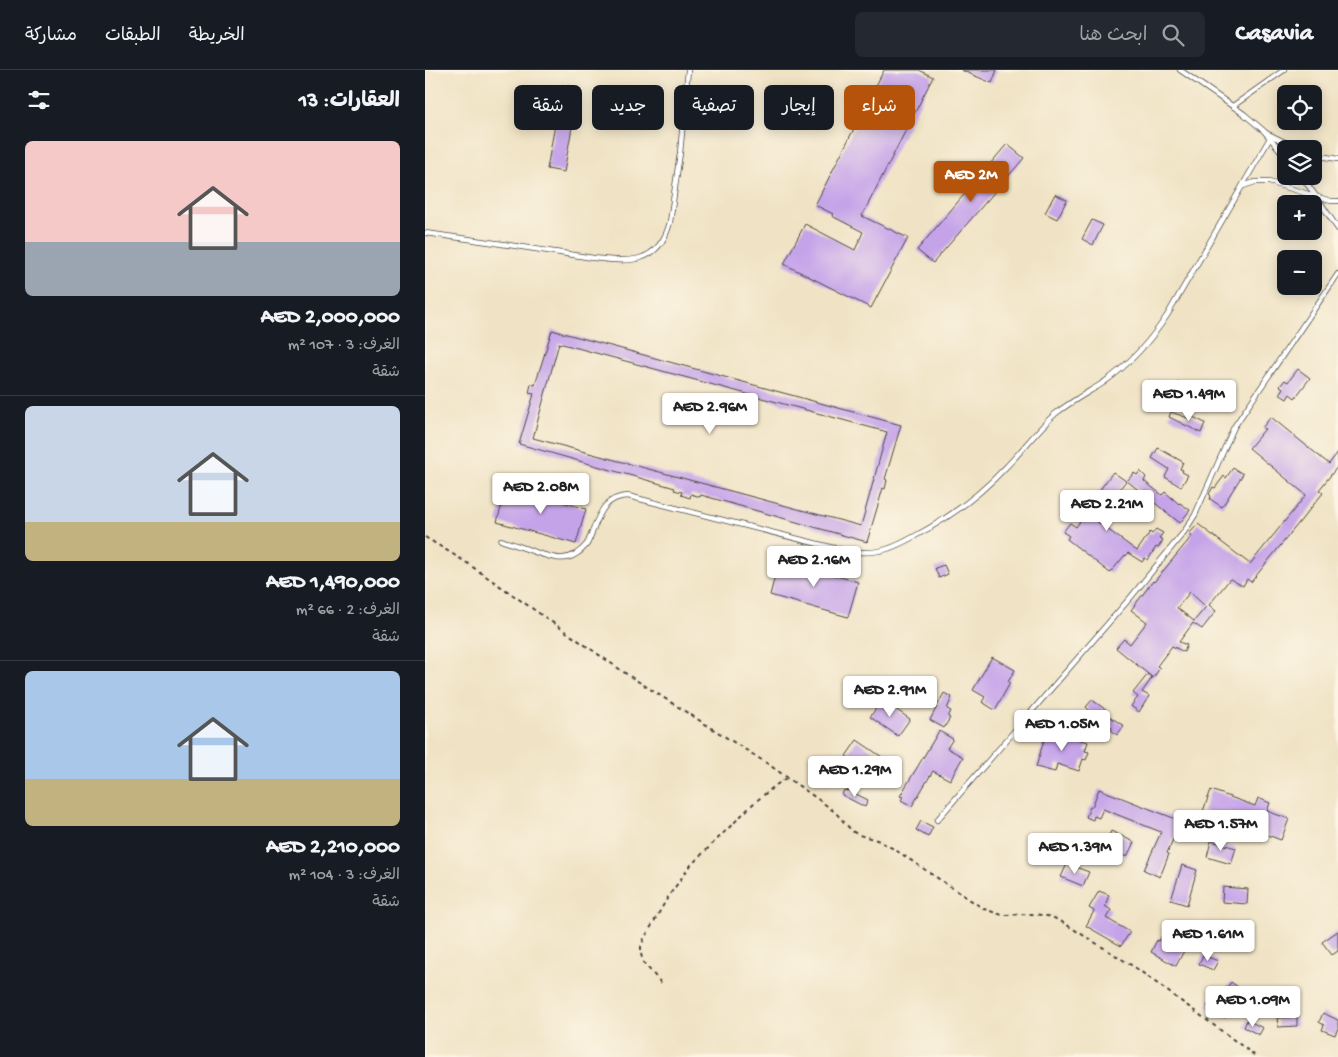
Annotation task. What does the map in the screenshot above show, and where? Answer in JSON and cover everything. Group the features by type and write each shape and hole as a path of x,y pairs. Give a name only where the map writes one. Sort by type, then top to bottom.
{"lane":[{"path":"425,233 603,258 629,260 649,254 663,240 669,222 681,144 688,70"},
{"path":"1180,70 1233,106 1264,131 1277,146"},
{"path":"1233,106 1285,70"},
{"path":"1264,131 1282,140"},
{"path":"501,540 557,559 571,557 587,544 605,505 615,498 628,496 846,550 861,552 877,551 901,543 942,520 976,496 1057,413 1118,372 1146,346 1270,138"},
{"path":"1322,156 1338,159"},
{"path":"1242,186 1262,181 1312,195"},
{"path":"1322,198 1338,201"},
{"path":"1322,205 1338,229"},
{"path":"937,820 1131,597 1184,532 1195,515 1224,446 1238,420 1338,274"}],"path":[{"path":"425,537 458,557 635,679 787,778 836,813 859,835 877,840 894,849 984,909 1002,915 1042,915 1062,922 1136,968 1257,1057"},
{"path":"661,983 643,962 641,946 667,897 683,875 710,846 765,793 787,778"}],"building":[{"path":"884,70 919,70 933,77 915,112 915,85 876,85"},
{"path":"961,70 997,70 992,83"},
{"path":"554,130 572,130 564,172 547,169"},
{"path":"853,130 906,130 862,216 908,238 871,308 784,264 805,224 855,250 863,232 815,205"},
{"path":"1007,144 1024,158 933,263 917,250"},
{"path":"1055,194 1067,200 1057,219 1045,213"},
{"path":"1092,220 1103,225 1093,245 1082,239"},
{"path":"552,330 901,425 885,479 887,480 885,489 883,488 867,542 701,495 700,497 691,494 690,498 681,495 682,492 674,490 675,488 519,444 534,394 529,393 531,384 535,385","holes":["559,343 887,432 861,526 533,438"]},
{"path":"1298,369 1310,378 1295,398 1290,394 1287,399 1279,394 1283,388 1280,386 1285,380 1288,382"},
{"path":"1178,382 1189,387 1186,394 1175,389"},
{"path":"1171,412 1188,418 1189,415 1205,423 1201,433 1169,417"},
{"path":"1271,417 1329,464 1338,452 1338,466 1319,490 1323,493 1251,582 1247,579 1243,586 1230,579 1209,605 1216,611 1202,629 1193,623 1179,642 1187,645 1184,652 1172,646 1157,666 1160,668 1153,678 1116,648 1124,639 1130,644 1147,622 1131,610 1192,536 1189,534 1198,524 1250,564 1306,495 1249,448 1265,429 1262,428","holes":["1190,592 1206,607 1194,621 1177,608"]},
{"path":"1158,448 1183,462 1180,469 1188,475 1181,487 1165,477 1169,469 1152,458"},
{"path":"1233,468 1243,474 1222,507 1210,499 1211,496 1209,494 1213,487 1215,488 1224,476 1226,478"},
{"path":"1140,471 1146,477 1144,481 1162,495 1165,492 1179,504 1190,510 1180,523 1127,481 1134,473 1137,475"},
{"path":"1113,472 1126,481 1095,520 1137,551 1150,532 1152,534 1156,529 1163,533 1159,538 1163,540 1148,560 1145,558 1142,562 1128,553 1110,573 1067,539 1069,536 1063,532 1070,523 1076,527 1087,512 1085,510"},
{"path":"500,484 586,509 576,544 497,522 505,493 498,490"},
{"path":"779,560 858,582 848,617 770,595"},
{"path":"944,565 948,574 939,578 935,568"},
{"path":"992,657 1015,670 995,710 982,702 985,697 973,690"},
{"path":"1148,674 1152,678 1142,692 1149,696 1139,712 1131,706 1138,697 1133,693"},
{"path":"944,693 952,697 947,709 951,711 948,717 950,718 944,728 930,720"},
{"path":"882,700 910,719 898,736 870,717"},
{"path":"1092,700 1108,711 1106,714 1124,726 1117,735 1111,730 1112,728 1086,707"},
{"path":"1047,730 1088,742 1085,751 1089,752 1086,760 1083,759 1079,771 1057,764 1055,772 1036,767"},
{"path":"939,731 953,739 947,748 963,757 950,780 933,771 912,806 901,800 903,797 900,796"},
{"path":"857,740 885,759 873,776 846,756"},
{"path":"1099,789 1186,823 1179,839 1174,837 1160,877 1144,870 1161,832 1103,809 1099,818 1094,816 1093,820 1086,817"},
{"path":"844,790 848,790 868,800 865,807 842,795"},
{"path":"1211,790 1255,806 1258,798 1270,803 1267,811 1289,819 1281,840 1203,811"},
{"path":"921,821 933,827 928,837 916,830"},
{"path":"1111,831 1134,842 1127,857 1104,847"},
{"path":"1211,841 1236,848 1231,864 1207,857"},
{"path":"1067,864 1089,872 1083,886 1061,877"},
{"path":"1182,865 1197,870 1187,905 1171,900"},
{"path":"1223,887 1248,889 1247,904 1222,902"},
{"path":"1099,891 1109,895 1105,906 1111,910 1106,918 1130,932 1121,946 1086,926 1094,911 1089,908"},
{"path":"1338,931 1338,951 1332,955 1322,942"},
{"path":"1163,934 1186,947 1176,966 1151,952 1157,940 1159,941"},
{"path":"1203,955 1218,961 1213,970 1199,964"},
{"path":"1231,982 1238,987 1226,1003 1232,1007 1225,1018 1207,1006 1215,995 1219,999"},
{"path":"1323,1013 1338,1020 1338,1028 1335,1035 1322,1030 1324,1025 1319,1022"},
{"path":"1297,1017 1297,1026 1278,1027 1277,1018"},
{"path":"1247,1020 1263,1028 1259,1035 1244,1027"}]}
